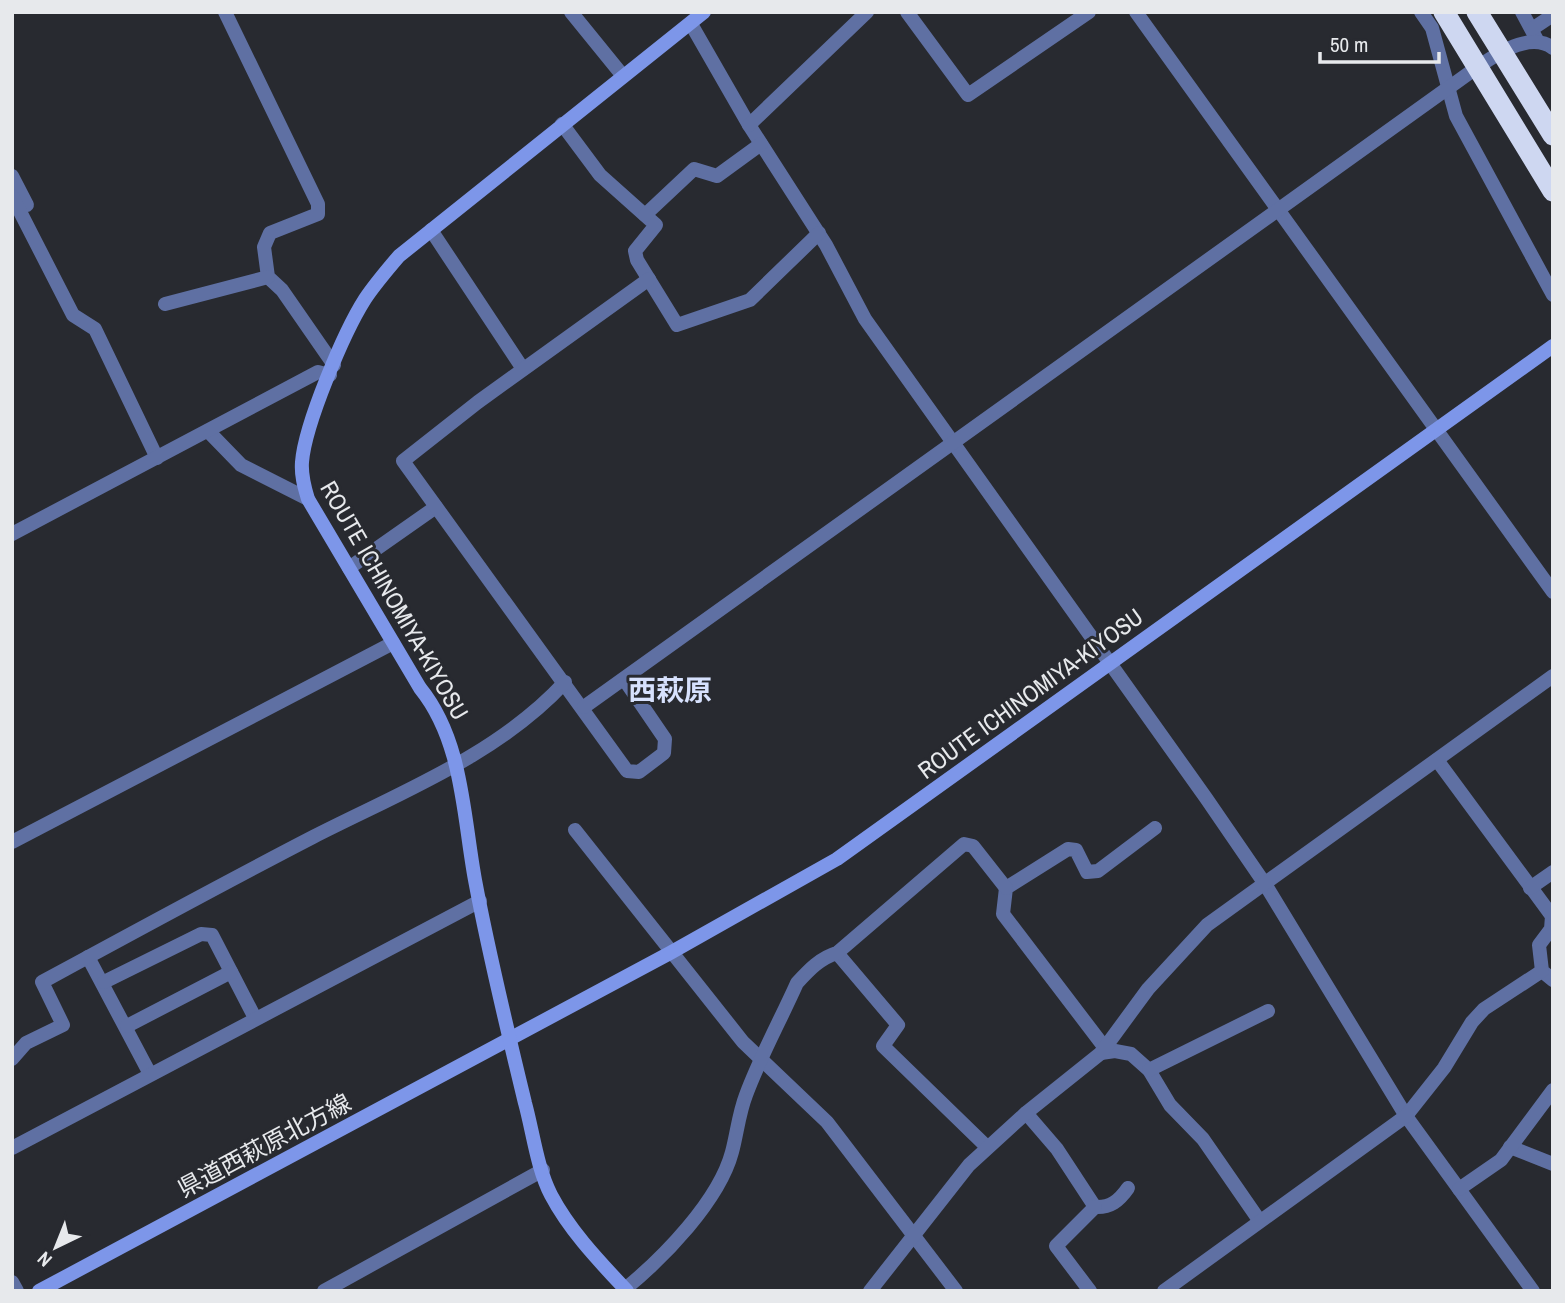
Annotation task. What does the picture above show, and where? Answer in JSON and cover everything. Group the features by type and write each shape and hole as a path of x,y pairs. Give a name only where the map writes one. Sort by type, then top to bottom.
{"highway":[{"path":"1444,12 1553,191"},
{"path":"1477,12 1553,135"}],"main road":[{"name":"ROUTE ICHINOMIYA-KIYOSU","path":"626,1290 569,1226 550,1192 509,1038 455,764 434,705 393,643 308,499 303,484 302,460 332,370 372,290 399,256 704,12"},
{"name":"ROUTE ICHINOMIYA-KIYOSU","path":"509,1038 670,953 837,859 1553,346"},
{"name":"県道西萩原北方線","path":"39,1291 509,1038"}],"street":[{"path":"12,534 318,372 332,370 282,290 268,277 264,247 270,233 310,219 318,214 318,204 225,12"},
{"path":"572,12 622,76"},
{"path":"907,12 968,95 1089,12"},
{"path":"1136,12 1553,592"},
{"path":"1421,12 1432,28 1456,116 1553,295"},
{"path":"1522,12 1535,35 1553,48"},
{"path":"749,125 857,15"},
{"path":"584,707 1448,88 1519,42 1535,35 1553,15"},
{"path":"691,24 749,125 819,233 864,319 1265,884 1406,1116 1533,1291"},
{"path":"562,124 600,176 656,225 635,251 677,325 750,300 819,233"},
{"path":"645,215 694,169 717,176 761,144"},
{"path":"12,176 22,218"},
{"path":"12,196 73,315 95,329 157,458"},
{"path":"431,230 523,369"},
{"path":"165,304 268,277"},
{"path":"624,679 665,739 664,753 639,772 627,771 584,707 402,461 523,369 649,279"},
{"path":"208,431 241,465 308,499"},
{"path":"349,568 436,507"},
{"path":"12,842 393,643"},
{"path":"870,1291 969,1165 1026,1113 1103,1051 1119,1024 1181,950 1207,925 1553,676"},
{"path":"12,1059 26,1043 62,1025 42,982 455,764 525,719 565,682"},
{"path":"1164,1291 1406,1116 1484,1009 1548,975 1539,945 1550,929 1552,916 1437,760"},
{"path":"1006,888 1068,849 1076,850 1087,872 1098,871 1155,828"},
{"path":"575,830 670,953 762,1062 827,1122 956,1291"},
{"path":"626,1290 681,1236 713,1190 732,1154 745,1096 797,984 825,957 837,953 964,844 973,846 1006,888 1003,914 1035,961 1075,1005 1103,1051"},
{"path":"1531,888 1553,873"},
{"path":"12,1148 480,901"},
{"path":"104,982 201,934 212,935 255,1018"},
{"path":"837,953 898,1025 883,1045 988,1147"},
{"path":"88,957 104,982 150,1074"},
{"path":"127,1027 231,972"},
{"path":"1149,1070 1174,1060 1268,1011"},
{"path":"1103,1051 1131,1054 1149,1070 1170,1105 1203,1139 1259,1220"},
{"path":"1459,1189 1501,1160 1553,1090"},
{"path":"1026,1113 1057,1149 1095,1207"},
{"path":"1510,1147 1553,1164"},
{"path":"324,1291 521,1185 543,1170"},
{"path":"1095,1207 1106,1208 1116,1202 1128,1188"},
{"path":"1090,1291 1056,1246 1095,1207"},
{"path":"12,1282 17,1291"}],"path":[{"path":"12,658 12,677"}],"district":[{"name":"西萩原","path":"670,690"}]}
